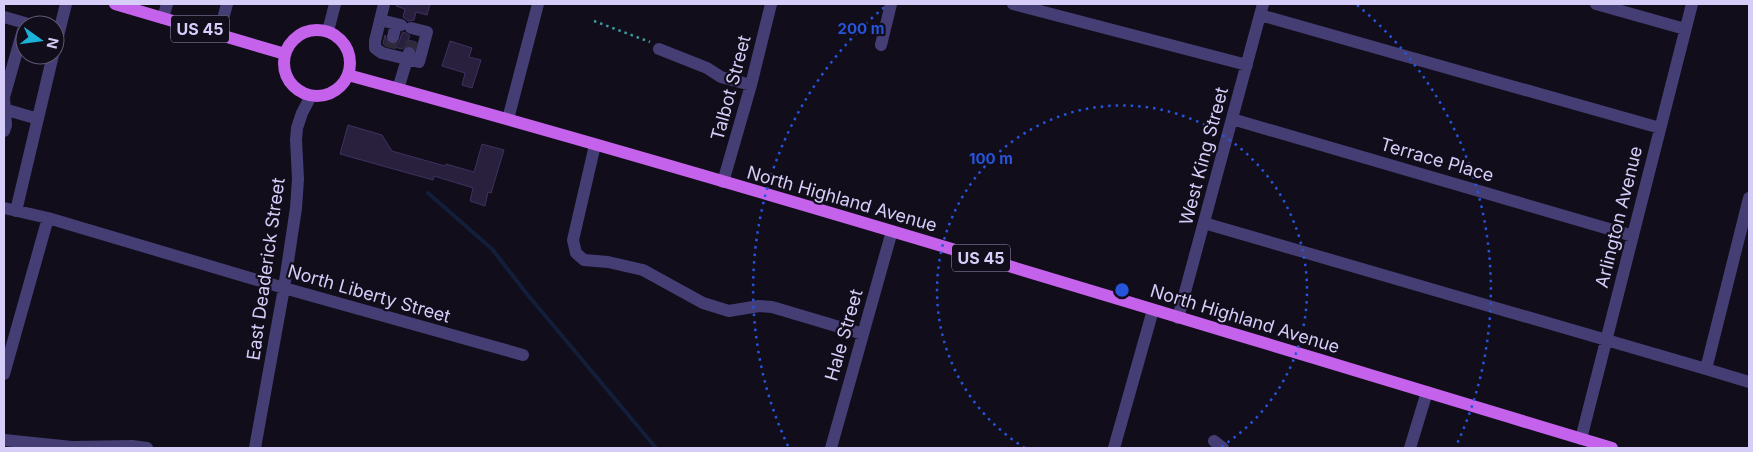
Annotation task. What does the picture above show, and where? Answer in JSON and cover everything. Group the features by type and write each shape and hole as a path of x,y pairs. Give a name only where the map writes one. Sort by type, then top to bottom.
{"main road":[{"name":"US 45","path":"115,4 135,7 163,18 285,54"},
{"path":"318,30 328,31 338,36 345,44 350,54 351,65 342,85 333,92 322,96 311,96 300,92 292,85 286,75 285,54 290,44 302,34 318,30"},
{"name":"North Highland Avenue","path":"348,75 508,119 892,231 1612,448"}],"street":[{"path":"163,18 167,4"},
{"path":"219,34 227,4"},
{"path":"328,31 335,4"},
{"path":"384,4 375,41 376,48 382,53 402,40"},
{"path":"508,119 538,4"},
{"name":"Talbot Street","path":"723,182 751,85 771,4"},
{"path":"881,44 891,4"},
{"path":"1012,4 1060,10 1247,65"},
{"path":"1596,4 1685,29"},
{"name":"Arlington Avenue","path":"1581,439 1692,4"},
{"path":"1262,9 1660,128"},
{"name":"West King Street","path":"1178,318 1262,9"},
{"path":"4,16 25,23 4,97 6,125 4,131"},
{"path":"380,20 402,40"},
{"path":"398,89 402,40"},
{"path":"660,49 707,68 721,77 751,85"},
{"path":"10,210 38,119 51,65"},
{"name":"East Deaderick Street","path":"255,448 284,288 296,208 298,179 297,128 311,96"},
{"path":"4,110 38,119"},
{"name":"Terrace Place","path":"1232,119 1633,236"},
{"path":"594,145 573,240 576,252 584,260 608,262 642,270 703,303 729,310 759,306 772,307 863,334"},
{"path":"1706,369 1749,198"},
{"name":"North Liberty Street","path":"10,210 48,218 284,288 524,355"},
{"path":"4,374 48,218"},
{"path":"1204,222 1749,382"},
{"name":"Hale Street","path":"831,448 892,231"},
{"path":"1114,448 1153,310"},
{"path":"1410,448 1427,392"},
{"path":"4,440 72,447 132,446 147,448"}],"path":[{"path":"594,21 649,40 660,49"}],"building":[{"path":"397,4 430,4 427,15 416,12 414,20 408,21 403,17 405,9 396,6"},
{"path":"404,32 410,36 408,40 416,42 415,47 408,45 402,49 383,44 385,35 387,43 395,45 399,42"},
{"path":"450,41 472,48 469,57 481,60 472,88 462,85 465,73 442,66"},
{"path":"348,125 382,135 392,151 474,172 482,144 504,150 491,193 488,192 485,206 470,201 473,188 434,176 433,180 340,154"}],"waterway":[{"path":"428,193 492,249 527,294 656,448"}],"tunnel":[{"path":"390,48 393,37"},
{"path":"409,53 412,41"}]}
